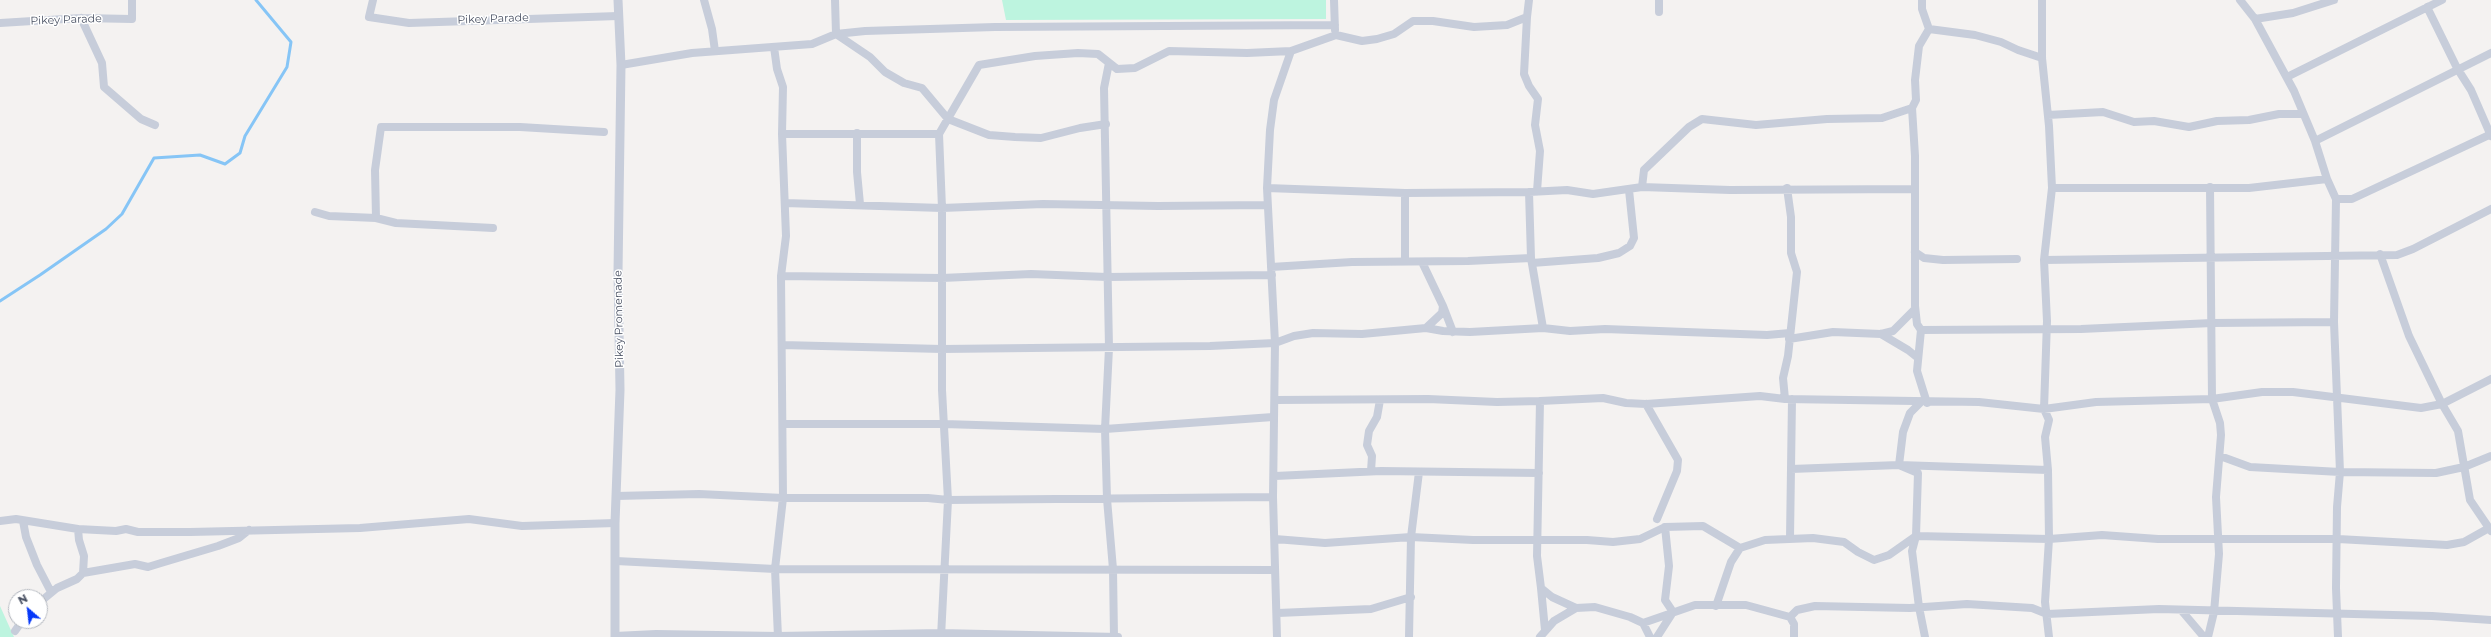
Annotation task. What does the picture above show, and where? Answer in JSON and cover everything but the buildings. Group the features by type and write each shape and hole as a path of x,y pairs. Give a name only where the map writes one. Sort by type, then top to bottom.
{"street":[{"name":"Pikey Parade","path":"0,23 81,18 132,19 132,0"},
{"name":"Pikey Parade","path":"373,0 369,17 409,23 618,16"},
{"name":"Pikey Promenade","path":"615,637 615,524 620,390 618,272 621,65 618,0"},
{"path":"704,0 712,29 715,51"},
{"path":"835,0 836,34"},
{"path":"1334,0 1336,34"},
{"path":"1529,0 1524,74 1528,86 1538,99 1535,124 1540,151 1533,191 1531,261 1543,328"},
{"path":"1658,12 1659,0"},
{"path":"1922,0 1922,9 1929,29 1919,46 1915,80 1916,100 1912,108 1915,189 1915,309 1917,324 1921,330 1917,371 1924,403"},
{"path":"2042,0 2042,58 2048,114 2052,188 2044,260 2047,329 2044,409 2049,420 2045,437 2048,470 2049,539 2045,602 2049,637"},
{"path":"2240,0 2255,19 2287,77 2302,114 2315,140 2327,179 2336,199 2334,322 2340,472 2337,507 2338,637"},
{"path":"2255,19 2293,13 2334,0"},
{"path":"2287,77 2442,0"},
{"path":"2336,199 2352,199 2372,192 2491,135 2471,90 2457,68 2427,7"},
{"path":"81,18 102,63 104,87 141,119 155,125"},
{"path":"941,635 948,500 942,349 942,208 939,134 979,65 1035,56 1078,53 1098,54 1116,69 1135,68 1169,51 1247,54 1291,51 1336,34 1362,41 1394,34 1413,21 1491,27 1507,25 1527,18"},
{"path":"621,65 715,51 812,44 836,34 995,27 1335,25"},
{"path":"1929,29 1975,35 2001,42 2018,50 2042,58"},
{"path":"836,34 870,57 886,72 904,83 922,88 948,118 989,135 1041,138 1080,128 1106,124"},
{"path":"774,47 777,69 783,87 782,134 786,236 781,276 784,424 783,498 775,569 778,637"},
{"path":"1277,637 1278,612 1275,570 1276,539 1273,497 1275,476 1273,416 1276,400 1275,344 1267,188 1270,130 1274,100 1291,51"},
{"path":"2315,140 2491,52"},
{"path":"1109,64 1104,88 1108,205 1107,277 1109,348 1105,429 1107,499 1113,569 1114,637"},
{"path":"1642,187 1644,170 1689,127 1702,119 1756,125 1827,119 1882,118 1912,108"},
{"path":"2048,114 2103,112 2134,122 2154,121 2189,127 2217,120 2249,120 2279,114 2302,114"},
{"path":"376,218 375,170 381,127 520,126 604,132"},
{"path":"857,133 857,172 860,204"},
{"path":"782,134 939,134"},
{"path":"2052,188 2249,188 2327,179"},
{"path":"1267,188 1405,193 1567,190 1593,194 1642,187 1730,190 1787,188 1915,189"},
{"path":"2208,637 2214,612 2219,554 2216,497 2220,456 2220,423 2212,399 2210,187"},
{"path":"1787,188 1791,217 1791,253 1797,272 1790,336 1783,378 1788,399 1791,469 1790,538"},
{"path":"781,276 942,278 1031,274 1107,277 1272,271 1404,261 1531,261 1598,258 1619,253 1630,246 1634,238 1629,190"},
{"path":"1404,261 1405,193"},
{"path":"784,203 860,204 942,208 1043,204 1267,205"},
{"path":"2044,260 2210,256 2273,257 2404,253 2491,209"},
{"path":"315,212 329,216 376,218 396,223 493,228"},
{"path":"1915,252 1924,258 1943,260 2017,259"},
{"path":"1716,606 1731,562 1740,548 1756,541 1790,538 1813,538 1844,542 1858,552 1874,560 1889,555 1916,536 2049,539 2102,535 2158,539 2338,539 2448,545 2464,542 2490,530 2470,500 2458,431 2442,404 2409,336 2380,254"},
{"path":"1422,262 1443,306 1453,332"},
{"path":"1426,328 1442,313 1443,306"},
{"path":"782,345 942,349 1109,348 1275,344 1294,336 1313,333 1362,334 1426,328 1453,332 1543,328 1570,331 1605,329 1790,336 1833,332 1881,334 1894,331 1915,309"},
{"path":"1921,330 2047,329 2212,323 2334,322"},
{"path":"1881,334 1908,350 1918,358"},
{"path":"1276,400 1540,401 1604,398 1626,403 1646,404 1738,397 1924,403 1979,402 2044,409 2096,402 2212,399 2282,392 2421,408 2442,404 2491,379"},
{"path":"1371,471 1372,456 1367,445 1369,431 1377,416 1380,400"},
{"path":"1540,401 1537,540 1538,569 1545,630"},
{"path":"1899,464 1903,432 1910,413 1924,403"},
{"path":"1646,404 1678,460 1677,472 1657,519"},
{"path":"784,424 944,424 1105,429 1209,423 1273,416"},
{"path":"2220,456 2250,467 2340,472 2436,473 2464,467 2491,456"},
{"path":"1791,469 1899,464 2048,470"},
{"path":"1899,464 1918,473 1916,536 1912,551 1919,607 1925,637"},
{"path":"1275,476 1371,471 1539,473"},
{"path":"1409,637 1411,597 1410,538 1419,472"},
{"path":"616,496 707,495 783,498 900,498 948,500 1273,497"},
{"path":"0,520 16,519 78,529 116,531 126,529 138,532 360,528 469,519 522,526 615,524"},
{"path":"23,521 26,537 51,592"},
{"path":"1276,539 1325,543 1410,538 1623,542 1640,539 1665,527 1702,526 1740,548"},
{"path":"1665,527 1669,566 1665,600 1672,612"},
{"path":"78,529 84,556 83,573"},
{"path":"48,595 77,579 83,573 135,564 148,567 218,546 238,538 250,530"},
{"path":"616,561 775,569 1275,570"},
{"path":"1541,588 1552,597 1576,608 1609,610 1643,623 1696,605 1758,607 1790,617 1794,624 1794,637"},
{"path":"1278,612 1364,610 1381,607 1411,597"},
{"path":"1790,617 1797,610 1815,606 1919,607 1967,604 2032,608 2047,614 2132,609 2432,616 2491,620"},
{"path":"1540,637 1545,630 1567,611 1576,608"},
{"path":"2181,610 2204,637"},
{"path":"1657,637 1672,612"},
{"path":"1643,623 1650,637"},
{"path":"615,637 656,634 778,637 941,635 1118,637"}],"green space":[{"path":"1002,0 1326,0 1326,19 1006,20"},
{"path":"0,606 8,624 8,629 10,629 14,637 0,637"}],"waterway":[{"path":"0,301 106,229 122,214 154,158 200,155 225,164 240,153 245,136 287,67 291,42 256,0"}]}
